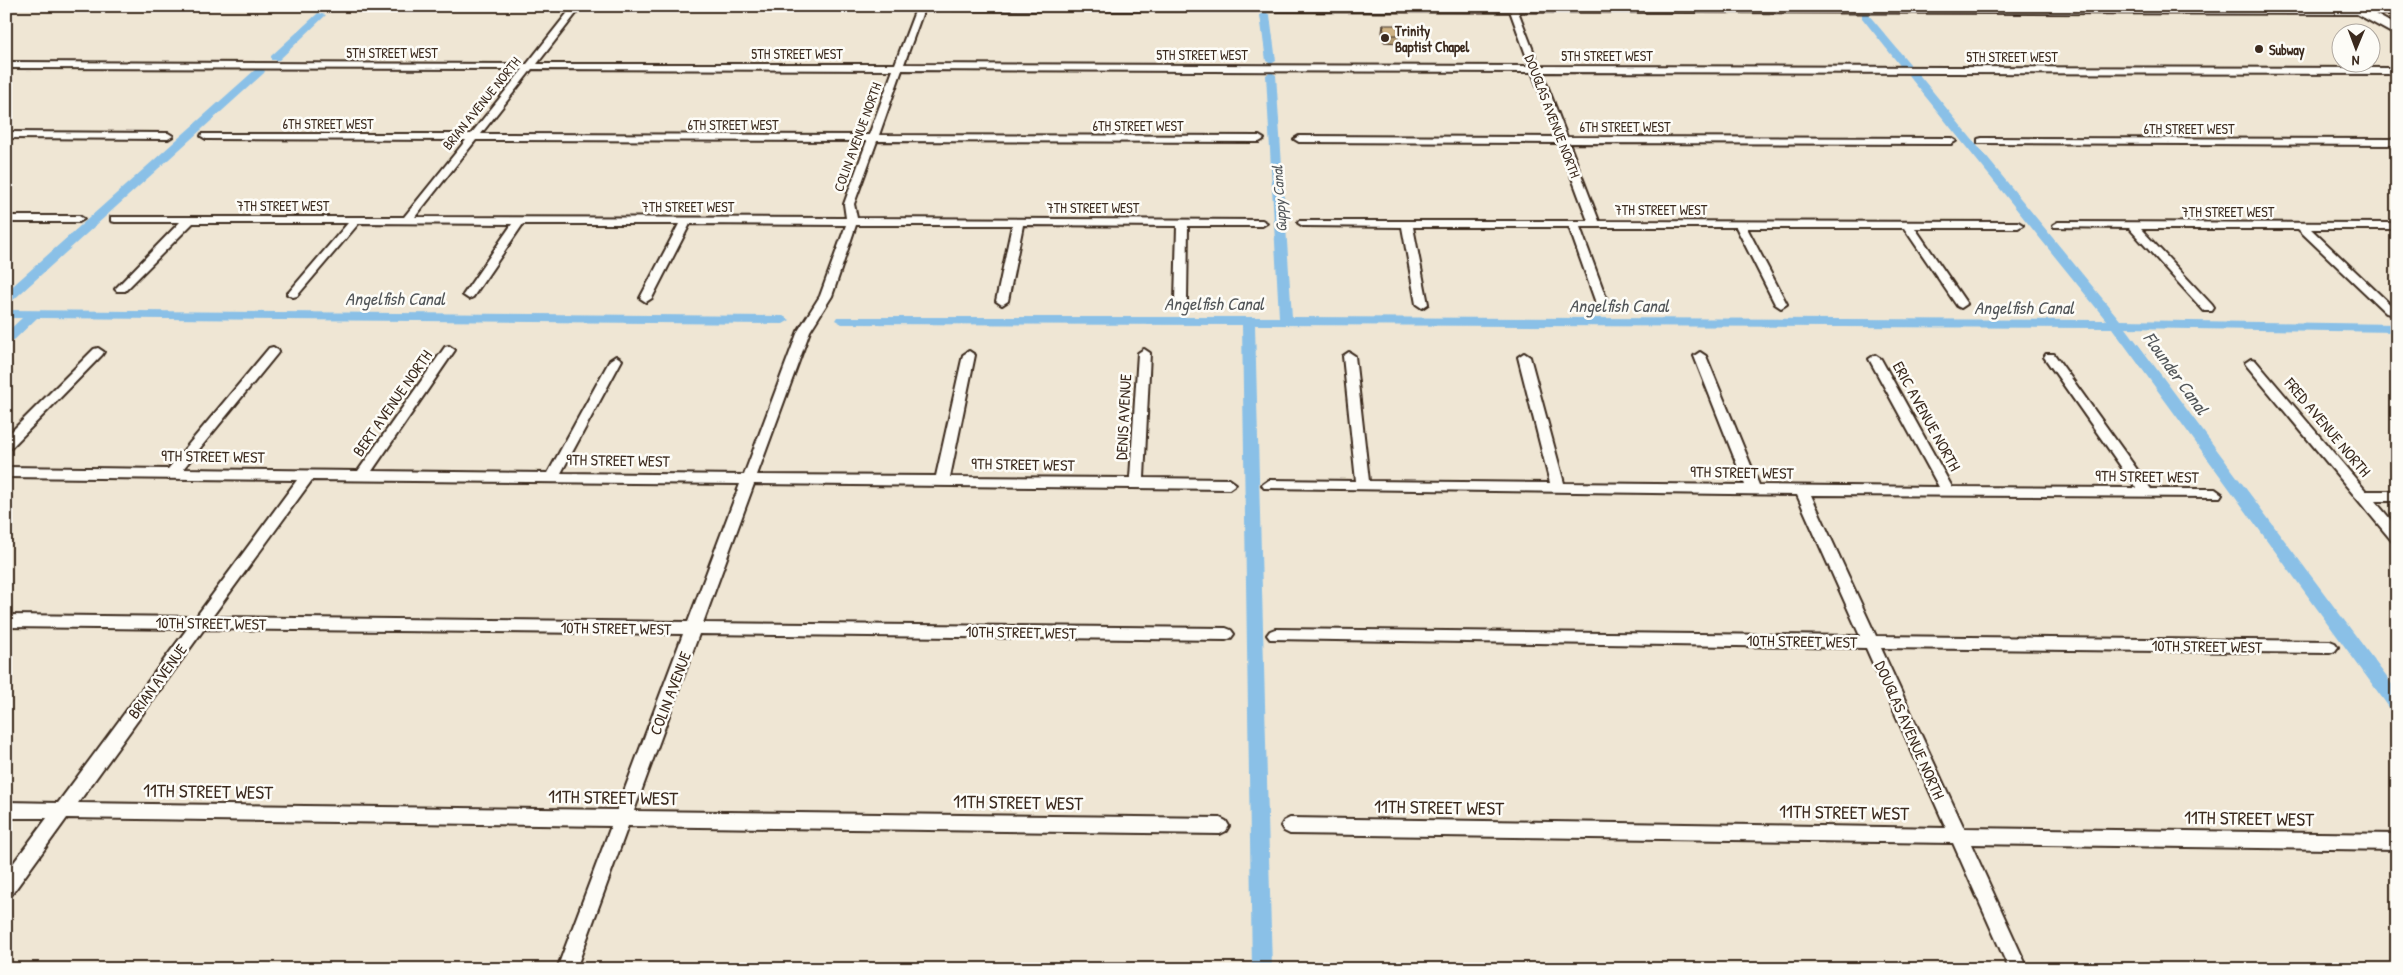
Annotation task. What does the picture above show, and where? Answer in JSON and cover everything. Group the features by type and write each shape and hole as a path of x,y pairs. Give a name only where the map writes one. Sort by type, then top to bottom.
{"main road":[{"path":"954,6 2366,8 2397,10"},
{"path":"2366,8 2397,23"},
{"path":"2366,8 2397,32"}],"street":[{"name":"BRIAN AVENUE NORTH","path":"407,220 578,6"},
{"name":"COLIN AVENUE NORTH","path":"772,416 804,332 826,296 852,222 848,204 922,6"},
{"name":"DOUGLAS AVENUE NORTH","path":"1515,7 1536,69 1594,223"},
{"name":"5TH STREET WEST","path":"6,65 2397,71"},
{"path":"6,135 168,136"},
{"name":"6TH STREET WEST","path":"206,136 1259,139"},
{"name":"6TH STREET WEST","path":"1299,139 1951,141"},
{"name":"6TH STREET WEST","path":"1982,141 2397,142"},
{"path":"6,218 79,219"},
{"name":"7TH STREET WEST","path":"115,219 1262,223"},
{"path":"120,289 190,220"},
{"path":"293,294 356,220"},
{"path":"469,295 520,220"},
{"path":"646,298 686,221"},
{"path":"1002,301 1018,222"},
{"path":"1181,301 1183,222"},
{"name":"7TH STREET WEST","path":"1304,223 2018,225"},
{"path":"1407,223 1422,304"},
{"path":"1573,223 1602,303"},
{"path":"1740,224 1781,304"},
{"path":"1907,225 1961,304"},
{"name":"7TH STREET WEST","path":"2058,225 2397,226"},
{"path":"2133,226 2208,308"},
{"path":"2301,226 2390,310"},
{"name":"BERT AVENUE NORTH","path":"362,475 449,350"},
{"path":"172,473 273,351"},
{"path":"6,444 98,352"},
{"name":"DENIS AVENUE","path":"1137,483 1144,353"},
{"path":"942,481 969,355"},
{"path":"1349,356 1363,486"},
{"path":"1700,356 1754,490"},
{"path":"1524,357 1558,488"},
{"path":"2050,358 2147,494"},
{"name":"ERIC AVENUE NORTH","path":"1875,359 1948,491"},
{"path":"552,477 616,360"},
{"name":"FRED AVENUE NORTH","path":"2251,362 2397,537"},
{"name":"COLIN AVENUE","path":"566,969 772,416"},
{"name":"9TH STREET WEST","path":"6,472 1229,484"},
{"name":"BRIAN AVENUE","path":"6,888 308,475"},
{"name":"9TH STREET WEST","path":"1270,484 2215,494"},
{"name":"DOUGLAS AVENUE NORTH","path":"1802,490 2019,969"},
{"path":"2362,496 2397,496"},
{"name":"10TH STREET WEST","path":"6,621 1226,634"},
{"name":"10TH STREET WEST","path":"1275,635 2330,648"},
{"name":"11TH STREET WEST","path":"6,810 1220,826"},
{"name":"11TH STREET WEST","path":"1290,826 2397,842"}],"building":[{"path":"1383,25 1397,25 1399,35 1385,35"}],"waterway":[{"path":"275,58 321,15"},
{"name":"Guppy Canal","path":"1265,15 1271,61"},
{"name":"Flounder Canal","path":"1865,16 1906,66"},
{"path":"6,299 260,71"},
{"name":"Flounder Canal","path":"1912,73 2116,324"},
{"name":"Guppy Canal","path":"1271,75 1286,321"},
{"name":"Angelfish Canal","path":"6,314 34,314"},
{"path":"6,340 34,314"},
{"name":"Angelfish Canal","path":"34,314 783,320"},
{"name":"Angelfish Canal","path":"842,320 1286,321"},
{"name":"Angelfish Canal","path":"1286,321 2116,324"},
{"path":"1248,322 1262,969"},
{"name":"Angelfish Canal","path":"2116,324 2397,328"},
{"name":"Flounder Canal","path":"2116,324 2397,705"}],"place":[{"name":"Trinity Baptist Chapel","path":"1385,38"},
{"name":"Subway","path":"2259,49"}]}
